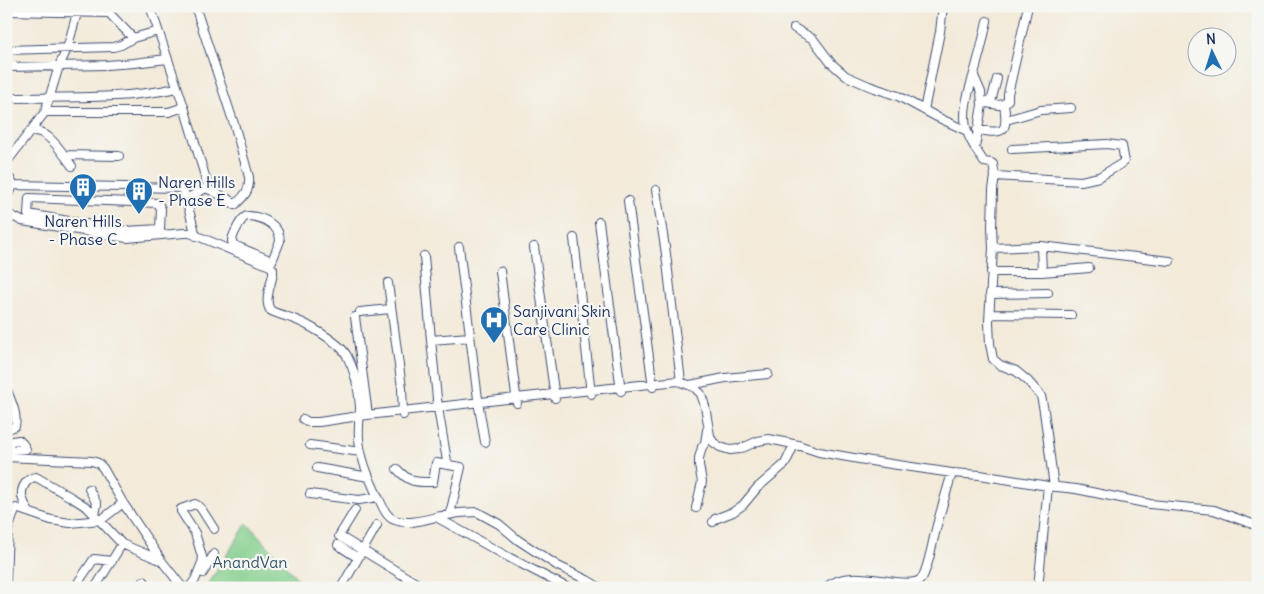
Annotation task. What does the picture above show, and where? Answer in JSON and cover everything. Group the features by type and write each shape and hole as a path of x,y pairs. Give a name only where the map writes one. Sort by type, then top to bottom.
{"street":[{"path":"150,6 207,179 208,186 206,188 186,198"},
{"path":"195,6 234,127 250,184 247,193 236,206 228,199 206,188"},
{"path":"924,110 940,32 943,6"},
{"path":"984,104 999,105 1004,104 1008,100 1014,64 1028,6"},
{"path":"6,12 78,9 109,13 133,38"},
{"path":"6,163 45,112 67,49 78,9"},
{"path":"986,21 966,107 965,119 967,132 975,148 984,162 991,162 993,164 995,176 990,294 990,344 993,359 1000,365 1016,371 1028,381 1041,396 1045,419 1051,486 1038,588"},
{"path":"794,28 813,39 831,62 846,76 898,96 967,132"},
{"path":"6,50 113,47 133,38 158,31"},
{"path":"6,67 134,63 167,58"},
{"path":"974,76 984,104 977,130 975,148"},
{"path":"984,104 992,98 997,79"},
{"path":"6,98 118,96 152,93 177,88"},
{"path":"977,130 999,132 1003,130 1006,120 1004,104"},
{"path":"45,112 169,112 184,107"},
{"path":"1006,120 1041,110 1071,108"},
{"path":"30,131 46,135 72,166"},
{"path":"995,176 1081,181 1099,177 1124,161 1122,146 1118,144 1012,148"},
{"path":"64,155 119,156"},
{"path":"6,175 10,178 11,188 183,188 196,236"},
{"path":"303,419 308,422 319,422 653,385 679,386 681,382 666,254 656,190"},
{"path":"6,213 22,221 70,225 126,231 160,229 161,209 158,203 29,198 28,214 70,225 127,238 190,233 258,258 272,261 280,241 280,234 268,221 254,216 245,217 236,230 232,241 234,245 258,258 273,269 268,300 270,310 297,320 335,342 347,355 358,386 361,452 369,477 384,511 396,520 419,521 450,514 471,512 482,514 558,566 600,588"},
{"path":"628,201 653,385"},
{"path":"599,222 621,389"},
{"path":"574,238 591,392"},
{"path":"534,246 555,396"},
{"path":"992,248 1041,246 1170,261"},
{"path":"1041,246 1042,272"},
{"path":"459,247 485,442"},
{"path":"424,256 438,410 447,461"},
{"path":"991,272 1042,272 1089,268"},
{"path":"500,270 516,400"},
{"path":"388,283 402,388 403,414"},
{"path":"990,294 1048,293"},
{"path":"368,415 358,315 391,309"},
{"path":"990,314 1072,315"},
{"path":"431,340 470,337"},
{"path":"690,385 725,378 768,374"},
{"path":"681,382 694,387 701,394 713,442 720,447 730,450 740,449 769,438 820,452 952,473 980,475 1076,489 1150,504 1214,510 1258,526"},
{"path":"6,388 16,416 15,426 6,430"},
{"path":"359,418 368,415 403,414"},
{"path":"696,508 702,482 699,458 705,443 708,424"},
{"path":"6,448 12,441 19,440 26,449"},
{"path":"713,522 715,519 733,512 743,505 757,488 785,464 793,447 798,445"},
{"path":"310,446 361,452"},
{"path":"6,457 92,461 98,463 161,560 183,588"},
{"path":"397,469 404,477 413,482 433,482 436,463 461,467 450,514"},
{"path":"317,468 369,477"},
{"path":"826,588 830,583 841,579 859,577 919,584 928,560 952,473"},
{"path":"28,512 22,492 27,480 36,477 88,508 122,544 161,560"},
{"path":"89,489 96,504 98,517"},
{"path":"310,494 359,500 378,497"},
{"path":"6,579 7,529 16,508 51,520 70,523 98,517 123,503"},
{"path":"189,588 195,580 203,560 195,533 181,509 195,504 200,507 214,529"},
{"path":"355,510 339,536 424,588"},
{"path":"436,517 568,588"},
{"path":"343,587 377,525"},
{"path":"95,588 122,544"},
{"path":"338,545 358,558"},
{"path":"195,588 214,554"},
{"path":"80,588 79,581 94,559 112,560"}],"green space":[{"name":"AnandVan","path":"247,523 305,587 306,588 206,588"}],"place":[{"name":"Naren Hills - Phase C","path":"83,211"},
{"name":"Naren Hills - Phase E","path":"139,215"},
{"name":"Sanjivani Skin Care Clinic","path":"494,344"}]}
